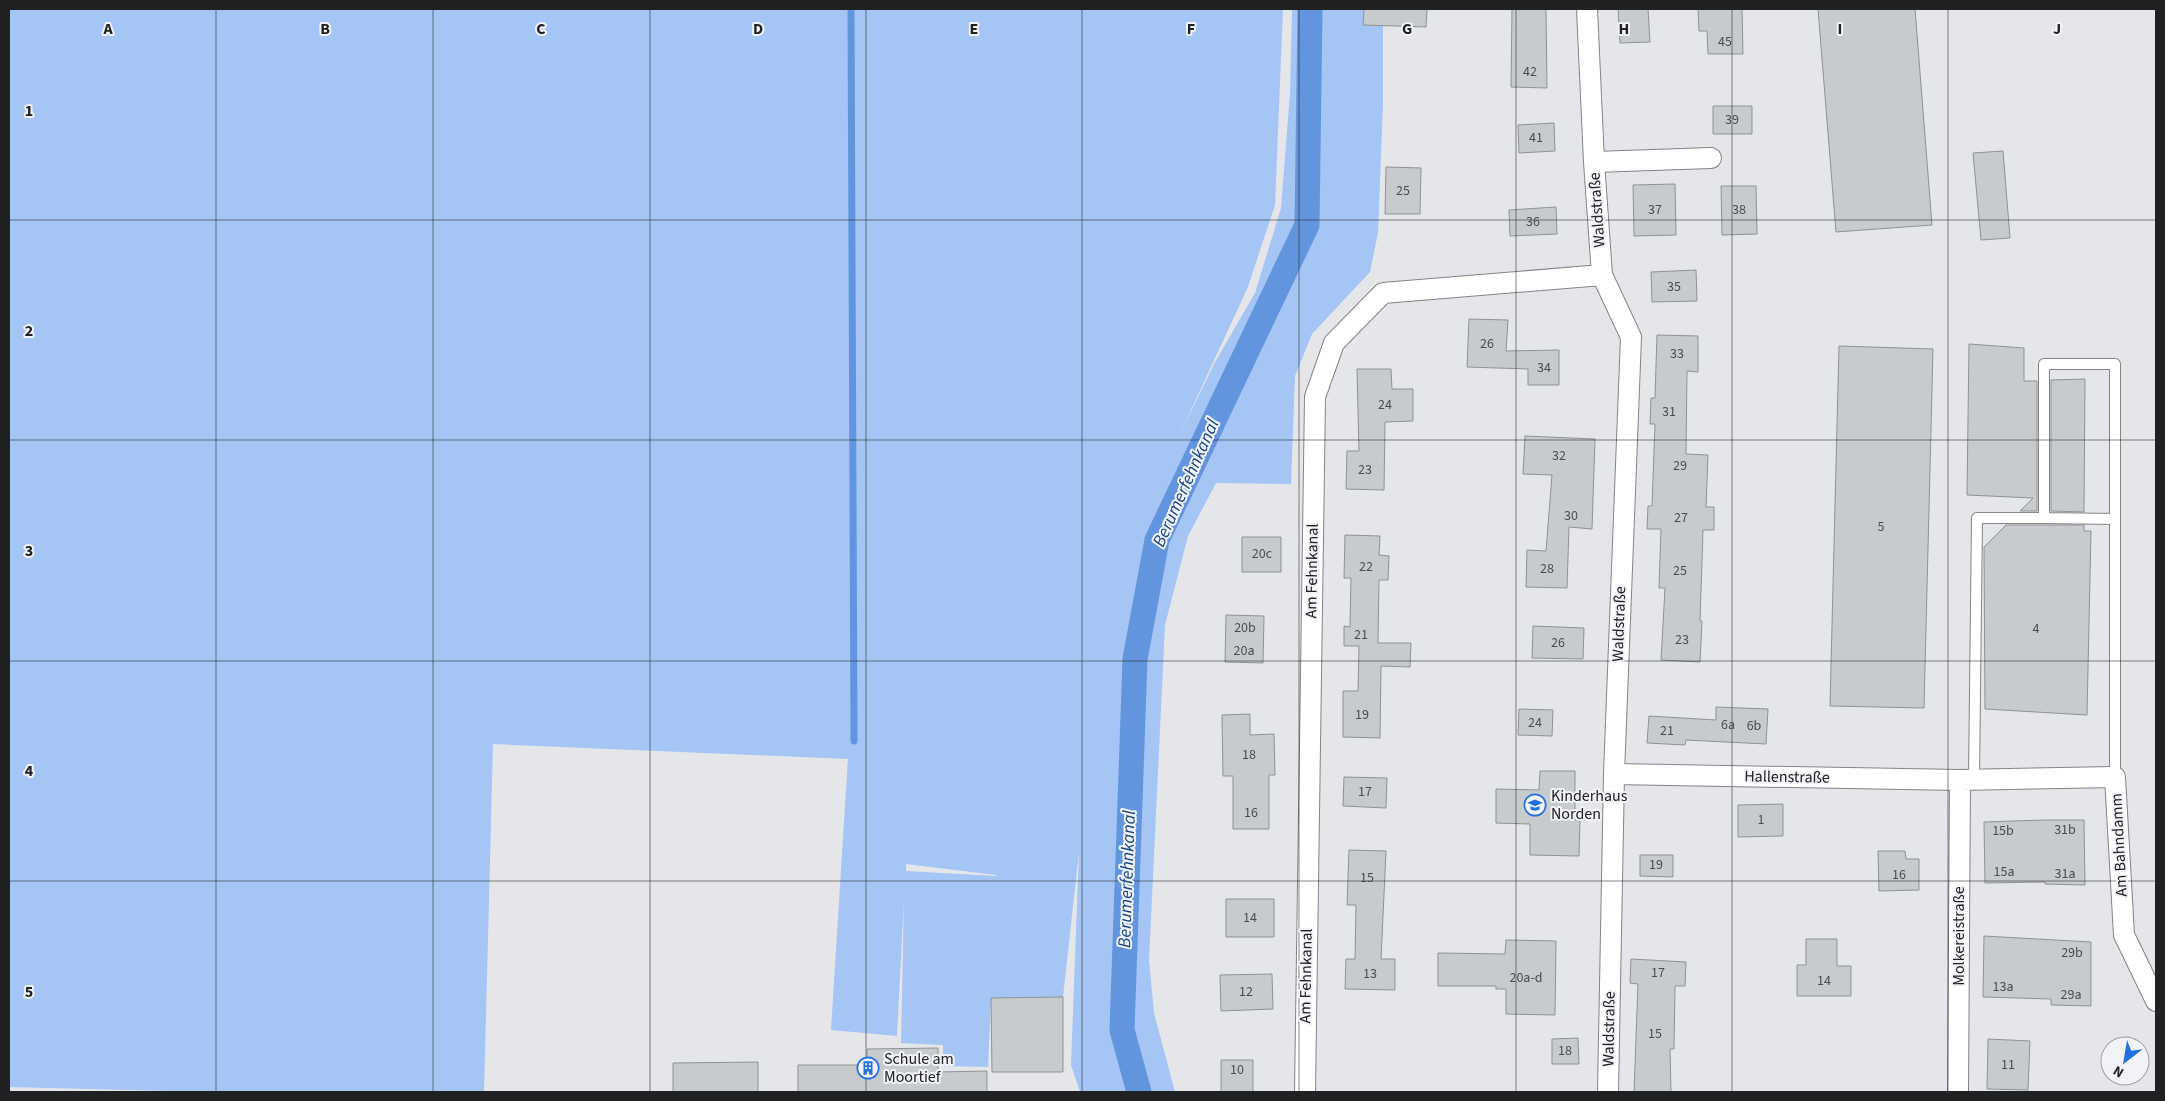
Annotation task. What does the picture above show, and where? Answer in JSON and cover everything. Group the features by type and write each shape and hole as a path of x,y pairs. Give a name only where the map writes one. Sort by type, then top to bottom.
{"street":[{"name":"Waldstraße","path":"1587,9 1594,162 1602,275 1630,337 1614,774 1608,1092"},
{"name":"Waldstraße","path":"1594,162 1711,158"},
{"name":"Am Fehnkanal","path":"1305,1092 1315,397 1334,343 1383,292 1602,275"},
{"name":"Hallenstraße","path":"1614,774 1967,779"},
{"name":"Am Bahndamm","path":"1967,779 2115,777 2124,935 2156,1001"},
{"name":"Molkereistraße","path":"1958,1092 1967,779"}],"lane":[{"path":"2044,518 2044,364 2116,364 2115,777"},
{"path":"1967,779 1977,518 2115,519"}],"shaded area":[{"path":"9,9 1283,9 1275,205 1248,287 1178,438 1215,362 1255,293 1281,208 1290,93 1292,9 1383,9 1383,103 1378,233 1370,272 1312,334 1295,376 1291,484 1216,483 1188,536 1165,625 1149,960 1154,1013 1175,1092 1080,1092 1071,1065 1079,852 1063,997 991,998 988,1067 943,1066 943,1045 901,1043 904,899 897,1036 831,1030 848,759 493,744 484,1092 208,1092 9,1087","holes":["906,864 996,875 906,871"]}],"building":[{"path":"1364,9 1427,9 1426,27 1363,25"},
{"path":"1512,9 1546,9 1547,88 1511,87"},
{"path":"1618,9 1648,9 1650,42 1620,43"},
{"path":"1698,9 1742,9 1743,54 1708,54 1707,31 1699,31"},
{"path":"1818,9 1915,9 1932,225 1836,232"},
{"path":"1713,106 1752,106 1752,134 1713,134"},
{"path":"1554,123 1555,151 1519,153 1518,125"},
{"path":"2003,151 2010,238 1981,240 1973,153"},
{"path":"1386,167 1421,168 1420,214 1385,214"},
{"path":"1675,184 1676,235 1634,236 1633,185"},
{"path":"1721,186 1756,186 1757,234 1722,235"},
{"path":"1556,207 1557,234 1510,236 1509,210"},
{"path":"1696,270 1697,301 1652,302 1651,272"},
{"path":"1469,319 1508,320 1506,351 1559,350 1559,385 1528,385 1528,369 1467,367"},
{"path":"1657,335 1698,336 1698,372 1687,371 1686,454 1708,455 1706,507 1714,507 1714,530 1703,530 1700,662 1661,660 1665,588 1659,588 1661,529 1647,529 1648,506 1652,506 1655,424 1650,424 1651,398 1655,398"},
{"path":"1969,344 2024,348 2024,381 2037,381 2037,511 2020,511 2033,498 1967,495"},
{"path":"1839,346 1933,349 1924,708 1830,706"},
{"path":"1357,369 1391,369 1392,389 1413,389 1413,421 1385,422 1384,490 1346,489 1347,451 1359,451"},
{"path":"2085,379 2084,512 2051,511 2051,380"},
{"path":"1525,436 1595,439 1592,529 1569,527 1567,588 1526,587 1527,550 1546,551 1552,475 1523,474"},
{"path":"2006,525 2084,525 2084,531 2091,531 2087,715 1985,709 1984,547"},
{"path":"1345,535 1380,536 1379,555 1389,556 1388,580 1379,580 1378,643 1411,643 1410,667 1381,666 1380,738 1343,737 1343,691 1358,691 1359,646 1344,646 1344,626 1350,627 1351,578 1344,578"},
{"path":"1242,537 1281,537 1281,572 1242,572"},
{"path":"1226,615 1264,616 1263,663 1225,662"},
{"path":"1533,626 1584,628 1583,659 1532,658"},
{"path":"1716,707 1768,709 1766,744 1686,740 1685,745 1647,743 1649,716 1716,720"},
{"path":"1519,709 1553,710 1552,736 1518,735"},
{"path":"1250,714 1250,735 1274,734 1275,775 1269,775 1269,829 1233,829 1233,776 1223,776 1222,715"},
{"name":"Kinderhaus Norden","path":"1540,771 1575,771 1575,820 1580,820 1579,856 1530,855 1530,824 1496,823 1496,789 1539,790"},
{"path":"1344,777 1387,778 1386,808 1343,806"},
{"path":"1783,804 1783,836 1738,837 1738,805"},
{"path":"2084,820 2085,885 2045,884 2045,882 1985,883 1984,822"},
{"path":"1349,850 1386,851 1381,959 1395,959 1395,990 1345,989 1346,959 1355,959 1356,905 1347,905"},
{"path":"1878,851 1905,851 1906,859 1919,859 1919,890 1879,891"},
{"path":"1640,855 1673,855 1673,877 1640,876"},
{"path":"1226,899 1274,899 1274,937 1226,937"},
{"path":"1984,936 2091,942 2091,1006 2051,1005 2051,999 1983,997"},
{"path":"1806,939 1837,939 1837,966 1851,966 1851,996 1797,996 1797,965 1806,965"},
{"path":"1506,940 1556,941 1555,1015 1506,1014 1506,989 1496,989 1496,986 1438,986 1438,953 1505,954"},
{"path":"1631,959 1686,962 1685,986 1675,986 1674,1049 1670,1049 1671,1092 1634,1092 1638,984 1630,983"},
{"path":"1272,974 1273,1009 1221,1011 1220,975"},
{"path":"1063,997 1063,1072 992,1072 991,998"},
{"path":"1578,1038 1579,1064 1552,1064 1552,1039"},
{"path":"1988,1039 2030,1041 2028,1090 1987,1089"},
{"name":"Schule am Moortief","path":"938,1048 938,1072 987,1071 987,1092 798,1092 798,1065 867,1065 867,1049"},
{"path":"1221,1060 1253,1060 1253,1092 1221,1092"},
{"path":"758,1062 758,1092 673,1092 673,1063"}],"waterway":[{"path":"851,9 854,741"},
{"name":"Berumerfehnkanal","path":"1139,1092 1122,1030 1135,659 1157,540 1307,225 1310,9"}],"place":[{"name":"Kinderhaus Norden","path":"1535,805"},
{"name":"Schule am Moortief","path":"868,1068"}]}
